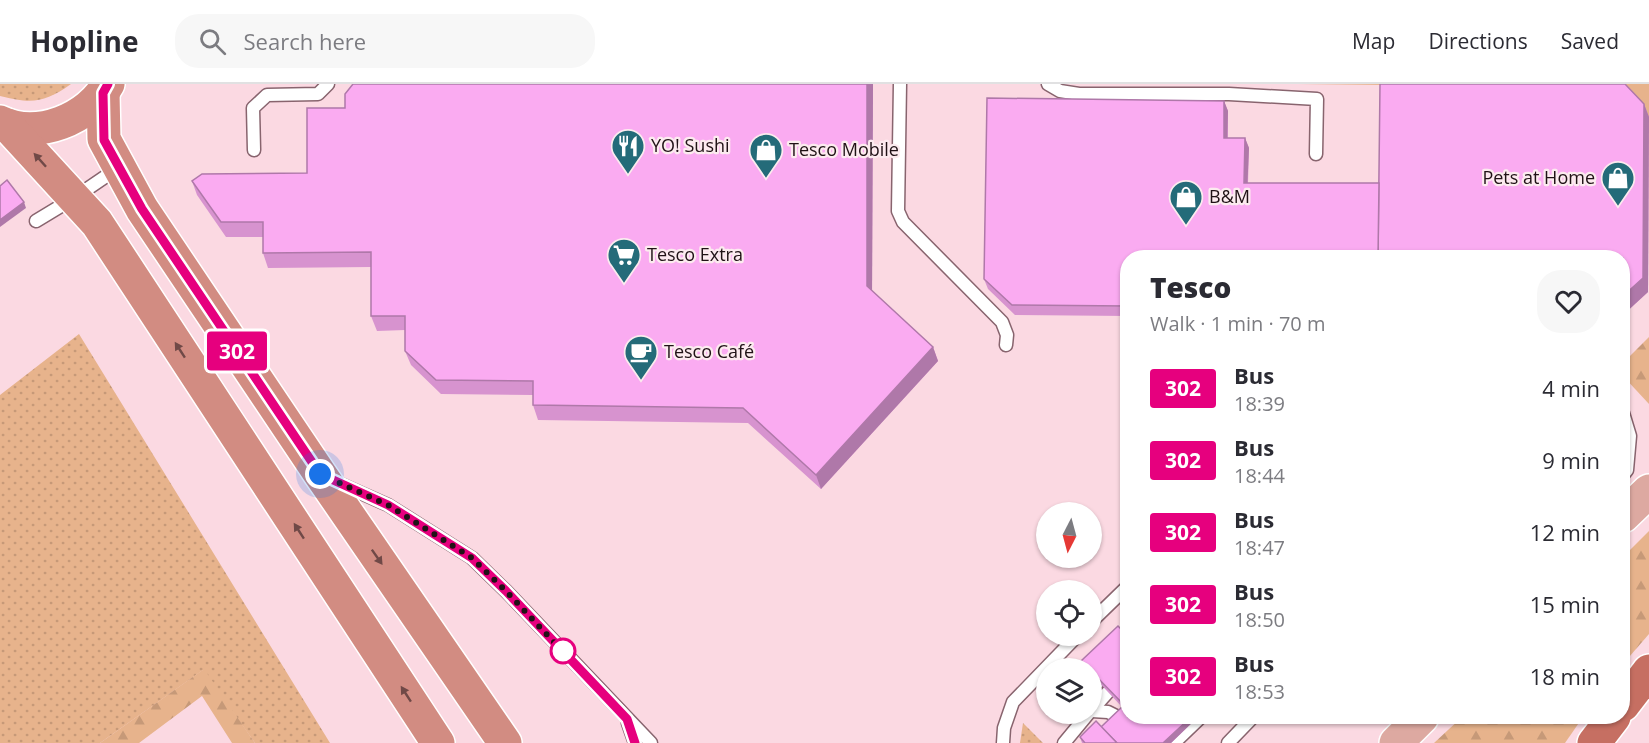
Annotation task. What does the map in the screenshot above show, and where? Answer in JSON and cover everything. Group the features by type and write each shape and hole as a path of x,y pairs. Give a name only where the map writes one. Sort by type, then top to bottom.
{"highway":[{"path":"3,123 34,128 60,123 84,111 106,89"},
{"path":"106,89 104,140 142,209 505,743"},
{"path":"3,123 97,223 438,743"},
{"path":"1630,696 1649,671"},
{"path":"1594,743 1609,724"}],"main road":[{"path":"1630,509 1649,491"},
{"path":"1395,743 1415,724"}],"lane":[{"path":"254,150 253,108 267,95 318,94 328,84"},
{"path":"900,84 898,211 903,222 1002,322 1007,335 1006,345"},
{"path":"1048,84 1060,91 1079,94 1229,94 1317,99 1316,154"},
{"path":"36,221 119,167"},
{"path":"320,474 388,505 472,558 651,743"},
{"path":"1102,611 1120,594"},
{"path":"1003,743 1004,728 1013,702 1067,646"},
{"path":"1102,699 1108,692"},
{"path":"1102,710 1117,711"},
{"path":"627,719 635,743"},
{"path":"1066,742 1077,724"},
{"path":"1174,743 1194,724"},
{"path":"1228,743 1246,724"},
{"path":"1395,743 1410,724"}],"green space":[{"path":"0,84 71,84 53,95 29,101 0,96"},
{"path":"1298,84 1649,84 1649,118 1386,85"},
{"path":"79,334 330,743 255,743 203,670 100,743 0,743 0,395"},
{"path":"1649,337 1649,404 1630,384 1630,356"},
{"path":"1649,531 1649,634 1630,656 1630,550"},
{"path":"204,669 255,743 232,743 202,696 139,743 100,743"},
{"path":"1023,723 1043,743 1020,743"},
{"path":"1454,724 1578,724 1565,743 1434,743"}],"building":[{"name":"Tesco Extra","path":"353,84 867,84 867,286 933,347 816,475 743,408 533,405 533,381 436,380 405,351 405,316 371,316 371,252 263,253 263,222 221,222 192,181 202,174 307,173 307,108 345,108 345,94"},
{"path":"1380,84 1625,84 1644,104 1643,278 1630,290 1630,250 1378,250"},
{"name":"B&M","path":"987,98 1224,101 1224,138 1245,138 1244,183 1379,183 1378,250 1120,250 1120,306 1012,305 984,279"},
{"path":"7,180 24,202 0,220 0,186"},
{"path":"1118,626 1120,628 1120,701 1102,682 1102,658 1084,658 1097,646 1102,646 1102,641"},
{"path":"1120,709 1120,724 1183,724 1163,743 1117,743 1101,727"},
{"path":"1093,724 1099,724 1117,743 1085,743 1080,737"}],"bus line":[{"name":"302","path":"108,84 103,93 104,140 142,209 320,474 388,505 472,558 627,719 635,743"}],"place":[{"name":"YO! Sushi","path":"628,175"},
{"name":"Tesco Mobile","path":"766,179"},
{"name":"Pets at Home","path":"1618,207"},
{"name":"B&M","path":"1186,226"},
{"name":"Tesco Extra","path":"624,284"},
{"name":"Tesco Café","path":"641,381"}],"route":[{"path":"320,474 388,505 472,558 566,655 563,651"}]}
